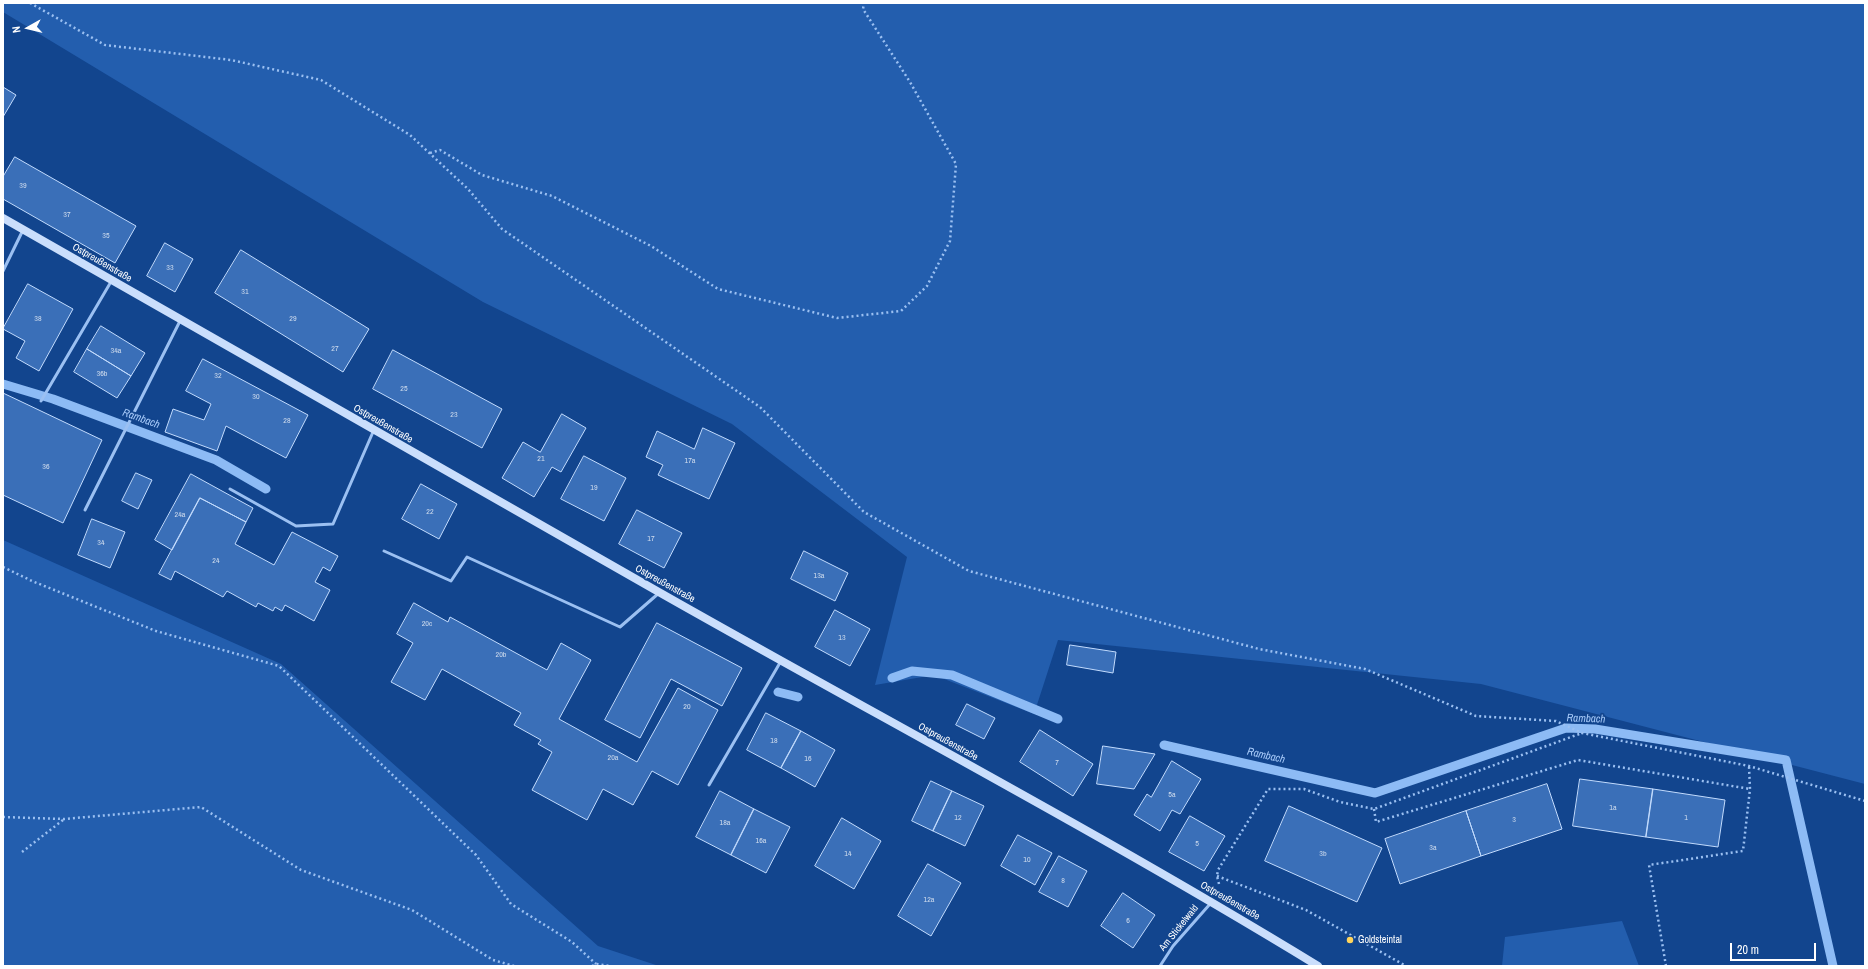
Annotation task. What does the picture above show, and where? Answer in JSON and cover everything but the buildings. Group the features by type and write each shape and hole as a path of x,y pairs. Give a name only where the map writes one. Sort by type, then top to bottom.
{"main road":[{"name":"Ostpreußenstraße","path":"3,218 659,593 782,660 1212,902 1318,966"}],"lane":[{"path":"3,272 23,230"},
{"path":"41,401 112,280"},
{"path":"85,510 180,320"},
{"path":"230,489 296,526 333,524 374,430"},
{"path":"384,551 451,581 467,557 620,627 659,593"},
{"path":"709,785 782,660"},
{"name":"Am Stickelwald","path":"1160,966 1173,946 1212,902"}],"path":[{"path":"30,3 105,45 231,60 321,80 410,135 468,189 502,229 760,408 864,512 969,571 1259,649 1365,669 1476,716 1556,721 1582,733 1749,766 1794,778 1865,801"},
{"path":"430,153 440,150 482,175 552,196 651,246 718,289 837,318 901,311 927,286 950,241 956,164 910,82 863,9 864,3"},
{"path":"3,567 32,581 156,631 279,666 476,855 511,904 572,942 596,964 610,966"},
{"path":"1406,966 1306,910 1217,876 1218,870 1268,789 1304,789 1340,802 1374,809 1582,733"},
{"path":"1374,809 1376,822 1578,760 1750,789"},
{"path":"1666,966 1649,865 1744,852 1750,789 1749,766"},
{"path":"3,817 64,819 201,807 301,870 412,910 493,960 514,966"},
{"path":"22,852 64,819"},
{"path":"592,966 596,964"}],"shaded area":[{"path":"3,3 1865,3 1865,784 1481,684 1058,640 1034,714 934,675 875,685 907,557 732,424 483,302 3,12"},
{"path":"3,540 281,664 598,946 659,966 3,966"},
{"path":"1622,921 1639,966 1502,966 1505,937"}],"waterway":[{"name":"Rambach","path":"3,384 53,399 216,460 266,489"},
{"name":"Rambach","path":"892,678 912,671 952,675 1058,719"},
{"name":"Rambach","path":"778,692 798,697"},
{"name":"Rambach","path":"1164,745 1375,793 1566,728 1595,729 1786,760 1833,966"}],"place":[{"name":"Goldsteintal","path":"1350,940"}]}
